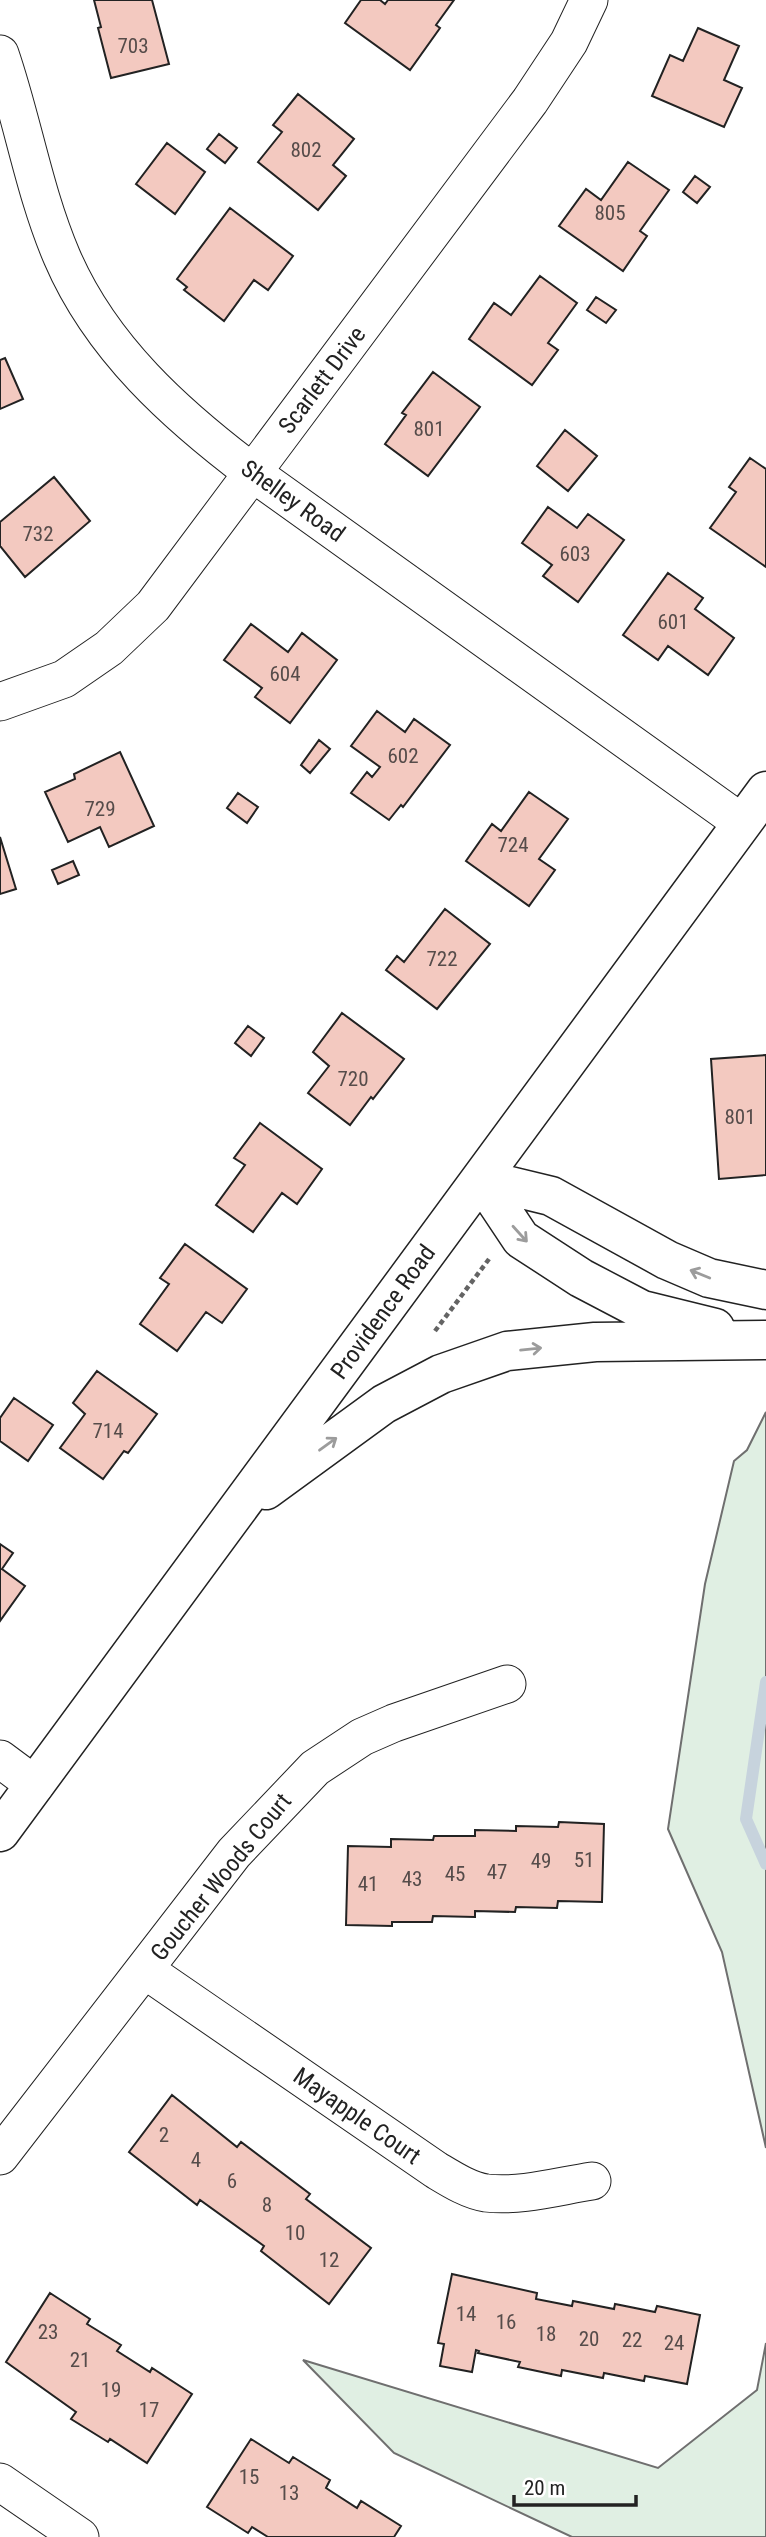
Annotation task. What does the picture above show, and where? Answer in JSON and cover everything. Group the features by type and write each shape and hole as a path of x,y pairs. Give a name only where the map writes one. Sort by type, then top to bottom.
{"street":[{"name":"Scarlett Drive","path":"0,702 64,679 109,648 153,606 530,102 569,42 590,0"},
{"name":"Shelley Road","path":"0,54 40,196 62,258 89,307 126,358 168,404 201,434 253,473 742,823"},
{"name":"Providence Road","path":"0,1832 766,791"},
{"path":"481,1179 551,1196 688,1269 709,1278 766,1290"},
{"path":"481,1179 522,1239 581,1278 642,1310 766,1339"},
{"path":"234,1514 384,1404 441,1374 507,1351 595,1342 766,1339"},
{"name":"Goucher Woods Court","path":"0,2156 234,1853 314,1768 362,1737 394,1723 507,1684"},
{"path":"0,1759 35,1785"},
{"name":"Mayapple Court","path":"145,1970 436,2170 462,2185 486,2193 516,2193 592,2181"},
{"path":"0,2482 80,2537"}],"path":[{"path":"432,1336 492,1255"}],"green space":[{"path":"766,1412 766,2148 722,1952 668,1829 705,1584 734,1461 747,1450"},
{"path":"766,2343 766,2537 572,2537 394,2453 303,2360 658,2468 757,2390"}],"building":[{"path":"94,0 152,0 169,64 111,78"},
{"path":"361,0 380,0 385,4 388,0 454,0 436,25 440,28 410,70 345,23"},
{"path":"698,28 739,46 724,80 742,88 724,127 652,96 670,55 683,61"},
{"path":"298,94 354,139 333,165 346,176 318,210 258,162 282,132 273,125"},
{"path":"219,134 237,148 225,163 207,149"},
{"path":"167,143 205,172 175,214 136,184"},
{"path":"628,162 669,190 640,231 647,236 623,271 559,226 586,189 601,200"},
{"path":"695,176 710,187 697,203 683,192"},
{"path":"230,208 293,256 268,290 254,280 224,321 184,290 187,287 177,279"},
{"path":"540,276 577,303 548,343 558,350 532,385 469,339 494,303 511,315"},
{"path":"596,297 616,310 606,323 587,310"},
{"path":"5,358 23,399 0,409 0,360"},
{"path":"433,372 480,407 428,476 385,444 406,415 402,413"},
{"path":"565,430 597,456 568,491 537,466"},
{"path":"750,458 766,469 766,567 710,528 736,492 729,487"},
{"path":"54,477 90,521 25,577 0,546 0,522"},
{"path":"548,507 577,528 588,514 624,540 578,602 543,576 552,565 522,543"},
{"path":"668,573 703,598 695,609 734,638 708,675 668,646 658,660 623,635"},
{"path":"251,624 288,652 302,633 337,660 290,723 255,697 262,688 224,660"},
{"path":"377,711 405,732 414,719 450,745 403,807 401,805 389,820 351,793 367,772 372,777 380,767 351,746"},
{"path":"319,740 330,749 310,773 301,765"},
{"path":"120,752 154,826 109,847 100,827 68,842 45,792 75,779 74,774"},
{"path":"529,792 568,819 539,859 555,870 529,906 466,861 492,824 501,831"},
{"path":"238,793 258,807 247,823 227,808"},
{"path":"0,837 16,889 0,894"},
{"path":"73,861 79,875 58,884 52,870"},
{"path":"445,909 490,944 437,1009 386,970 397,956 404,962"},
{"path":"342,1013 404,1059 350,1125 308,1093 329,1066 313,1052"},
{"path":"248,1026 264,1038 251,1056 235,1043"},
{"path":"766,1055 766,1175 719,1179 711,1059"},
{"path":"260,1123 322,1169 297,1204 282,1193 253,1232 216,1205 245,1165 234,1158"},
{"path":"185,1244 247,1289 222,1323 206,1312 177,1351 140,1324 169,1284 160,1278"},
{"path":"97,1371 157,1414 128,1453 124,1451 103,1479 60,1448 85,1414 73,1403"},
{"path":"14,1398 53,1425 28,1461 0,1441 0,1418"},
{"path":"0,1544 13,1553 2,1569 25,1586 0,1621"},
{"path":"559,1822 604,1824 602,1902 558,1901 557,1908 516,1907 515,1912 475,1911 475,1917 433,1916 432,1922 392,1922 392,1926 346,1925 348,1846 391,1847 391,1839 433,1840 434,1836 475,1836 475,1830 516,1831 516,1826 558,1827"},
{"path":"172,2095 237,2147 241,2142 310,2194 306,2199 371,2248 329,2304 261,2251 264,2246 200,2200 197,2205 129,2152"},
{"path":"452,2274 537,2293 536,2299 572,2306 573,2301 614,2309 615,2304 655,2312 657,2306 700,2315 687,2384 645,2376 644,2381 604,2373 603,2378 562,2370 561,2376 518,2367 520,2362 478,2353 476,2350 472,2372 440,2366 444,2344 438,2343"},
{"path":"50,2293 90,2319 87,2324 121,2345 117,2351 150,2372 152,2368 192,2394 147,2463 110,2439 108,2442 71,2419 76,2412 6,2362"},
{"path":"251,2439 289,2463 293,2457 330,2480 326,2488 357,2508 361,2501 401,2526 394,2537 268,2537 252,2527 248,2533 207,2507"}],"waterway":[{"path":"766,1682 746,1819 766,1864"}]}
